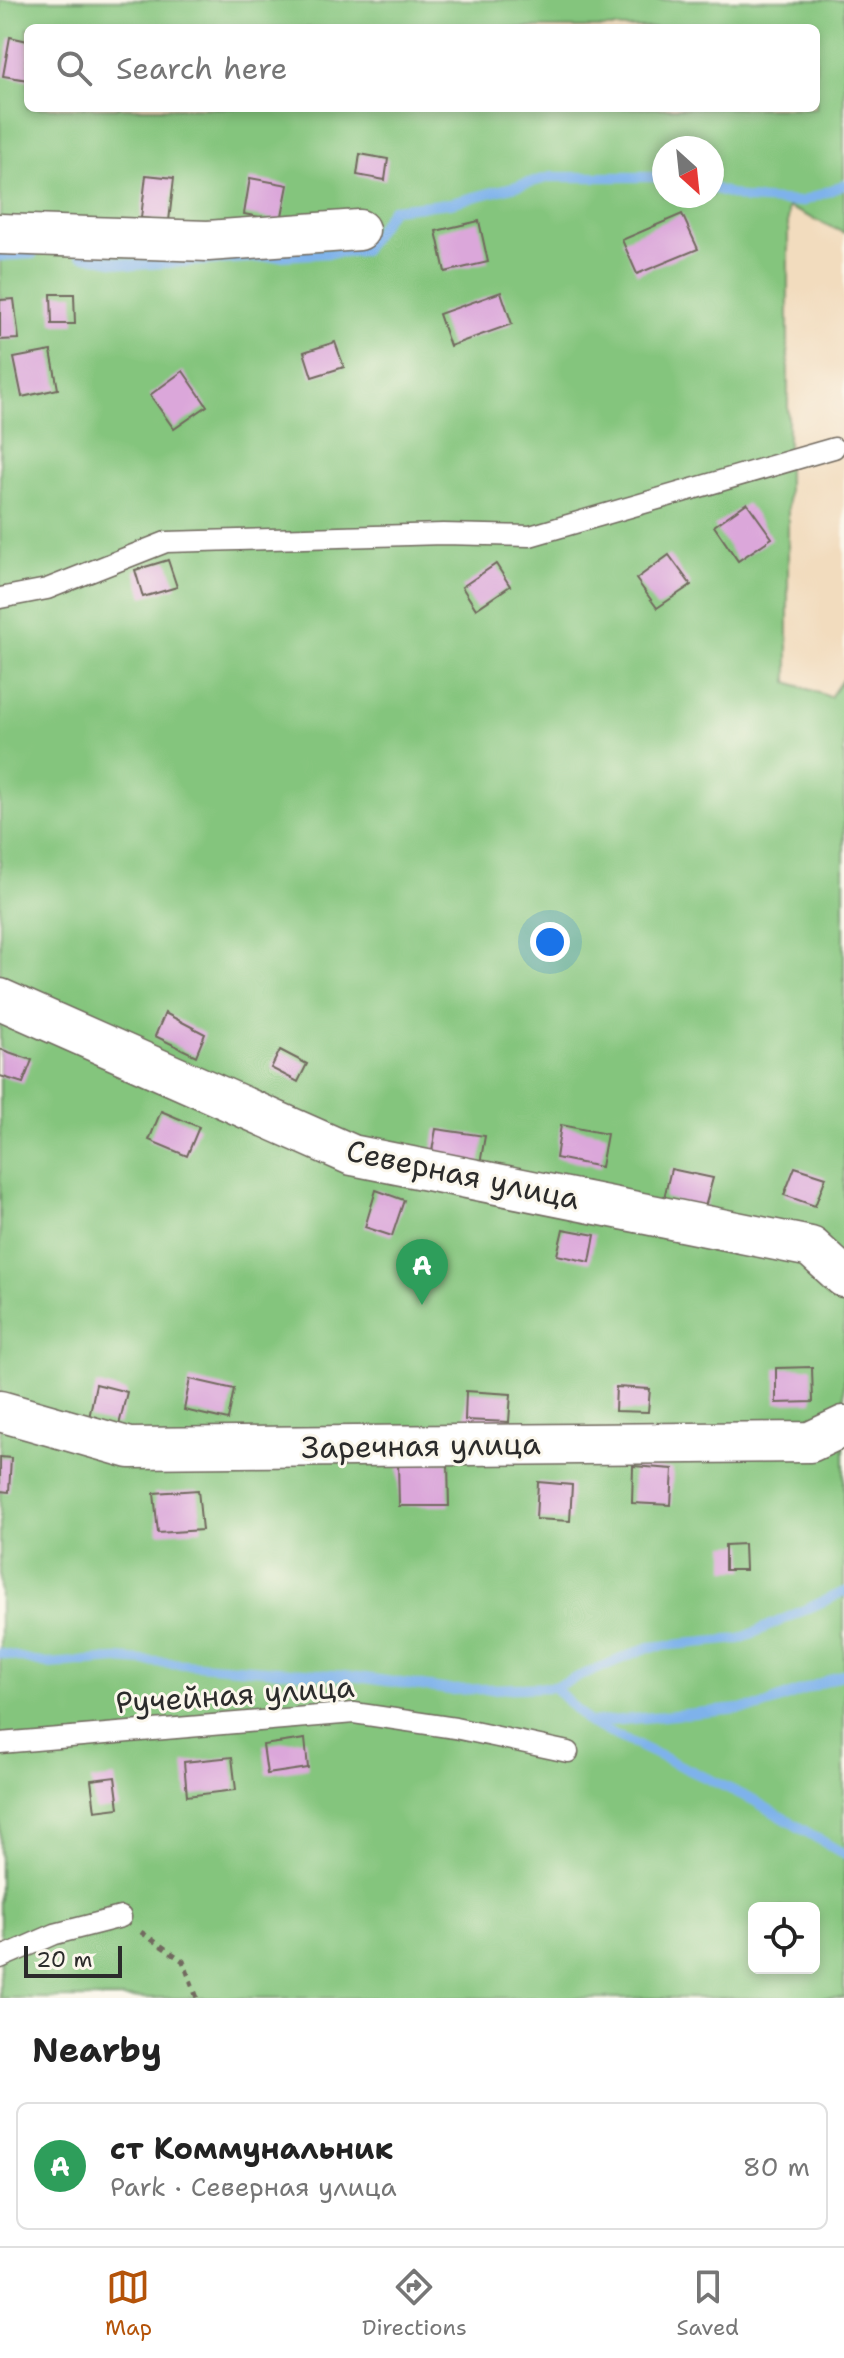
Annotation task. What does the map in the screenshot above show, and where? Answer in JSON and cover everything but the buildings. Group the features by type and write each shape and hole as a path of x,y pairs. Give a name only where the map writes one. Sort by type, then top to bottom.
{"street":[{"path":"0,234 208,241 359,230"},
{"name":"Северная улица","path":"0,999 352,1155 811,1247 844,1277"},
{"name":"Заречная улица","path":"0,1411 130,1448 810,1442 844,1426"}],"lane":[{"path":"0,598 47,589 166,542 443,534 530,536 834,448"},
{"name":"Ручейная улица","path":"0,1743 354,1713 455,1728 568,1752"},
{"path":"0,1958 55,1934 121,1917"}],"path":[{"path":"121,1917 183,1961 197,1998"}],"green space":[{"path":"0,0 844,0 844,233 788,207 788,682 830,697 844,677 844,1998 0,1998"}],"waterway":[{"path":"81,255 133,265 363,251 392,209 451,203 551,177 652,177"},
{"path":"724,192 746,199 801,202 844,185"},
{"path":"0,256 33,254"},
{"path":"0,1653 47,1664 117,1659 358,1677 450,1690 554,1687 649,1647 740,1639 844,1592"},
{"path":"554,1687 589,1723 760,1707 844,1674"},
{"path":"590,1723 753,1800 844,1854"}],"place":[{"name":"ст Коммунальник","path":"422,1305"}]}
